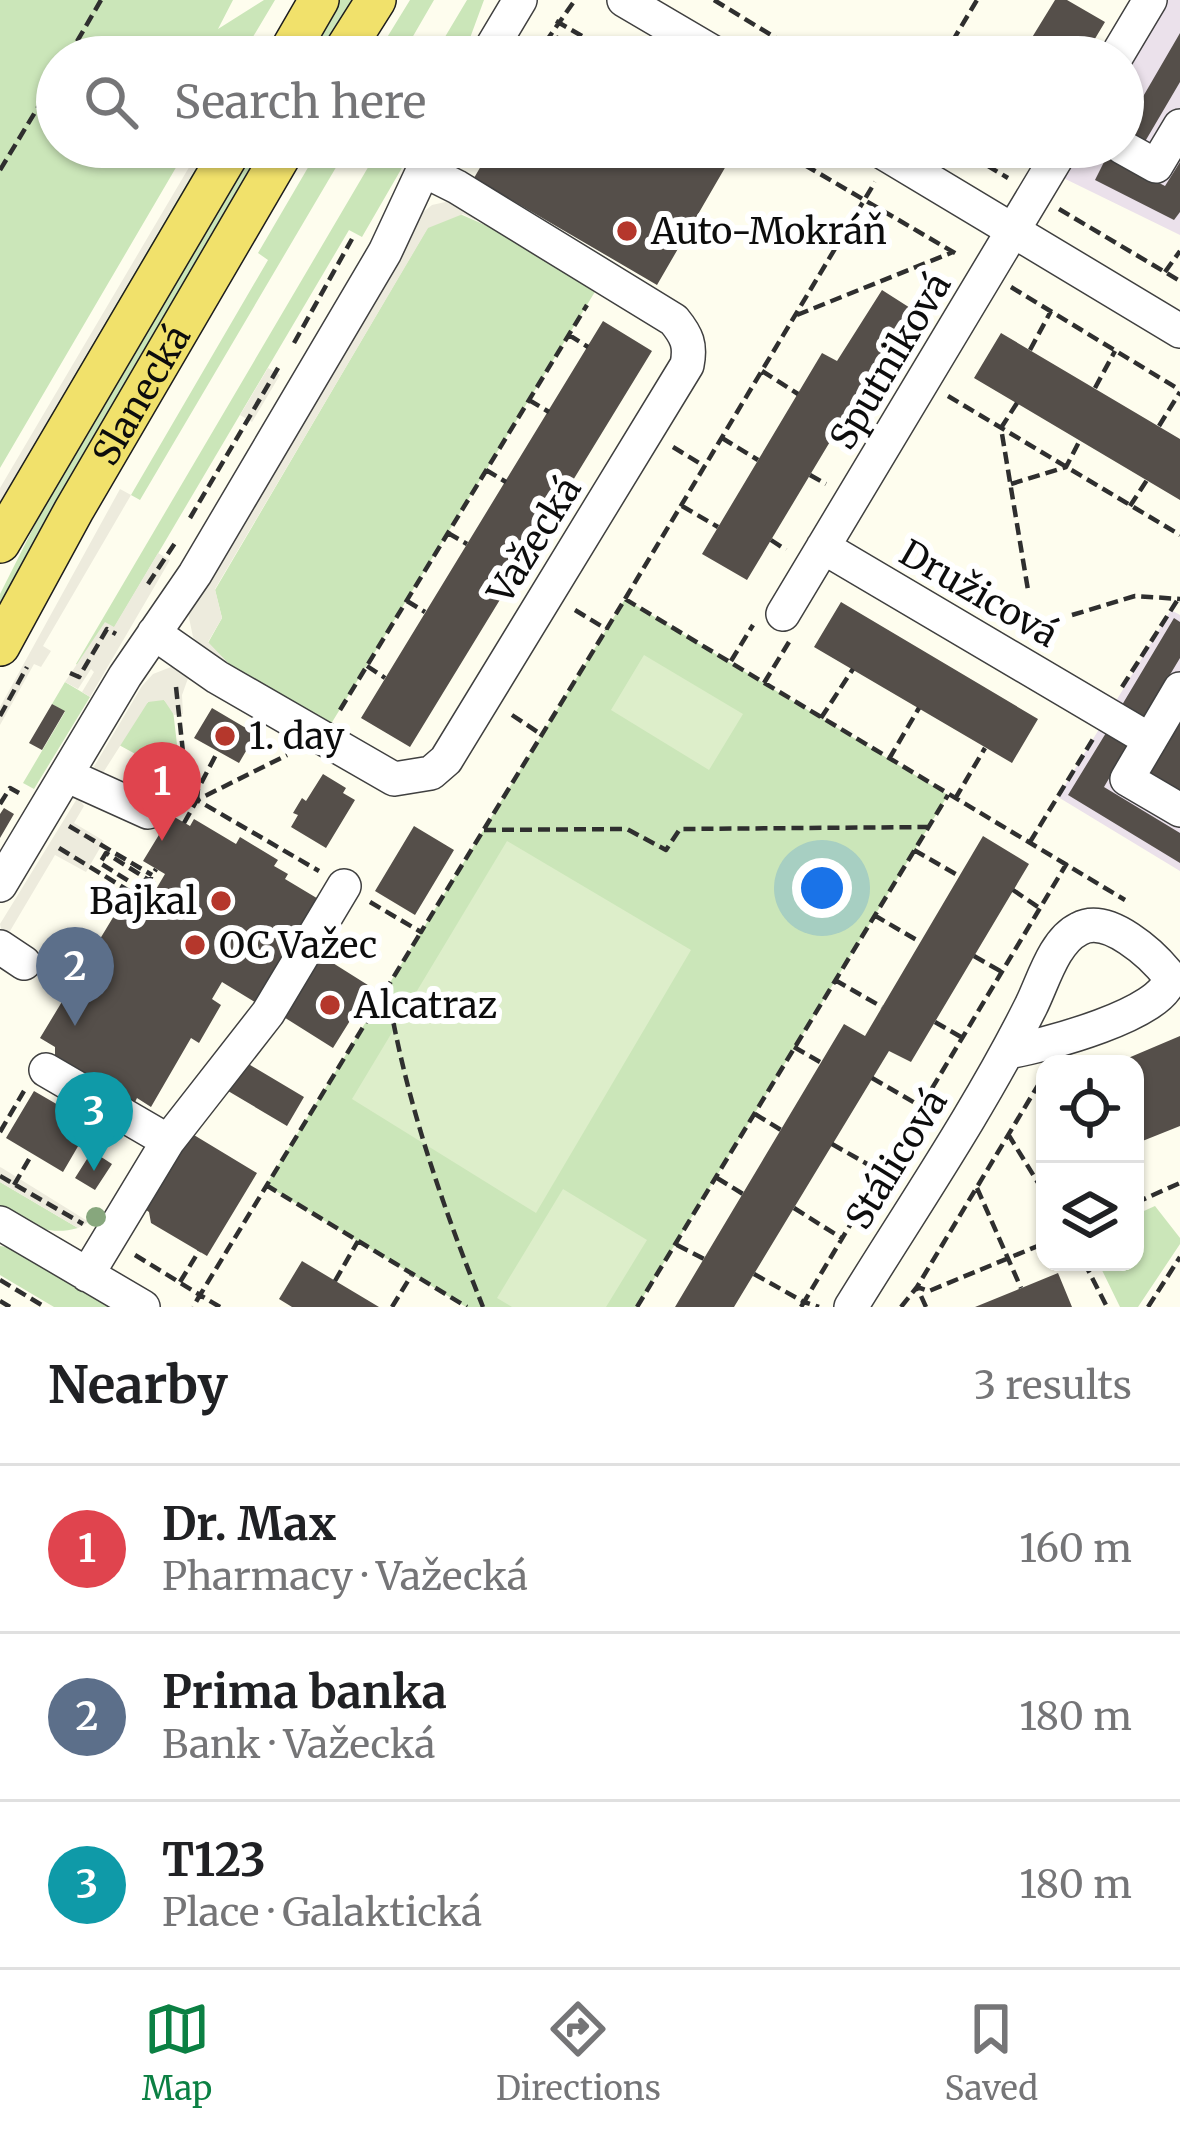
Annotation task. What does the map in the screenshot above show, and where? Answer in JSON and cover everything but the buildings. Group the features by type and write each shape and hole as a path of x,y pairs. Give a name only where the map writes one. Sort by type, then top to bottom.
{"main road":[{"path":"298,36 319,0"},
{"path":"353,36 376,0"},
{"name":"Slanecká","path":"0,543 221,168"},
{"name":"Slanecká","path":"0,646 74,509 274,168"}],"street":[{"path":"624,0 685,36"},
{"path":"1129,36 1150,0"},
{"path":"497,36 514,4"},
{"path":"1144,159 1156,166 1180,126"},
{"name":"Važecká","path":"0,885 195,574 385,252 425,168"},
{"name":"Važecká","path":"154,633 217,676 394,779 431,773 446,760 648,431 687,364 690,350 674,320 443,168"},
{"path":"909,168 1180,332"},
{"name":"Sputniková","path":"778,622 809,551 922,381 1050,168"},
{"name":"Družicová","path":"809,551 1150,740"},
{"path":"1180,688 1127,779 1180,810"},
{"path":"66,775 148,812"},
{"path":"87,1275 168,1141 268,1013 344,886"},
{"name":"Stálicová","path":"851,1307 1008,1052 1064,940 1083,926 1105,926 1156,958 1170,977 1160,998 1041,1047 1008,1052"},
{"path":"46,1070 168,1141"},
{"path":"0,1223 142,1307"}],"path":[{"path":"80,36 101,0"},
{"path":"547,36 575,0"},
{"path":"714,0 773,36"},
{"path":"956,36 977,0"},
{"path":"556,21 582,36"},
{"path":"0,170 36,111"},
{"path":"810,168 1180,391 1159,426"},
{"path":"220,1307 200,1295 625,599 864,200 876,168"},
{"path":"991,168 1180,281"},
{"path":"190,521 352,239"},
{"path":"1165,272 1180,251"},
{"path":"794,316 953,252"},
{"path":"197,800 323,737 589,302"},
{"path":"1030,350 1051,311"},
{"path":"569,335 588,347"},
{"path":"1095,388 1115,351"},
{"path":"761,371 798,394"},
{"path":"922,381 1180,535"},
{"path":"529,400 548,412"},
{"path":"1017,403 1001,428 1028,590"},
{"path":"849,409 873,424"},
{"path":"721,437 758,460"},
{"path":"1011,484 1066,467 1079,440"},
{"path":"486,470 506,482"},
{"path":"810,475 834,488"},
{"path":"1130,506 1147,480"},
{"path":"681,505 718,527"},
{"path":"448,532 467,544"},
{"path":"141,596 180,536"},
{"path":"771,540 809,551"},
{"path":"1072,615 1135,596 1179,598"},
{"path":"1030,842 1100,716 1179,598"},
{"path":"625,599 1142,911"},
{"path":"407,601 425,612"},
{"path":"730,663 778,622"},
{"path":"764,683 778,622"},
{"path":"70,673 81,678 107,628 118,635 110,649"},
{"path":"190,656 176,680 186,780 197,800 421,932"},
{"path":"367,666 386,678"},
{"path":"821,718 853,669"},
{"path":"889,759 919,708"},
{"path":"637,1307 928,827 986,748"},
{"path":"184,823 218,752"},
{"path":"0,804 10,788 17,792"},
{"path":"67,824 154,872 138,897"},
{"path":"484,830 627,829 666,850 680,829 928,827"},
{"path":"54,845 138,897"},
{"path":"914,850 959,876"},
{"path":"138,897 100,863 106,853 158,886"},
{"path":"803,1304 1066,863"},
{"path":"1013,890 1040,908"},
{"path":"138,897 138,891 151,898"},
{"path":"874,915 920,942"},
{"path":"974,956 1002,972"},
{"path":"835,979 882,1007"},
{"path":"387,986 396,1042 427,1156 483,1307"},
{"path":"935,1022 963,1039"},
{"path":"793,1047 820,1062"},
{"path":"872,1078 922,1107"},
{"path":"893,1304 903,1304 917,1287 1036,1088"},
{"path":"753,1113 781,1130"},
{"path":"1008,1134 1036,1179"},
{"path":"832,1144 884,1173"},
{"path":"14,1185 32,1154"},
{"path":"715,1177 743,1194"},
{"path":"1144,1199 1180,1183"},
{"path":"266,1185 466,1307"},
{"path":"977,1188 1021,1288"},
{"path":"794,1208 843,1239"},
{"path":"335,1281 358,1241"},
{"path":"675,1244 704,1259"},
{"path":"917,1287 929,1291 1036,1247"},
{"path":"180,1283 199,1251"},
{"path":"1148,1307 1180,1257"},
{"path":"1089,1271 1107,1307"},
{"path":"392,1307 412,1274"},
{"path":"754,1274 803,1304 818,1307"},
{"path":"0,1280 45,1307"},
{"path":"917,1287 926,1307"},
{"path":"0,1301 10,1307"}],"shaded area":[{"path":"1150,0 1180,0 1180,235 1049,171 1144,168 1144,36 1133,36"},
{"path":"189,168 196,168 0,502 0,488"},
{"path":"450,201 479,212 475,220 463,214 428,228 215,589 222,618 208,642 230,665 223,669 193,637 188,613 421,214 432,205"},
{"path":"268,368 280,375 252,422 240,415"},
{"path":"120,489 131,495 43,646 51,651 41,667 34,664 0,725 0,707"},
{"path":"158,553 170,560 90,697 82,692 94,672 91,669 78,689 65,682 105,622 114,627"},
{"path":"1171,610 1180,615 1180,871 1058,797"},
{"path":"171,667 191,670 182,695 183,714 174,715 164,700 148,702 101,776 92,770 142,686 153,674"},
{"path":"78,797 84,806 74,823 104,841 86,872 55,855 10,931 2,933 0,924"},
{"path":"0,1167 89,1222 78,1228 0,1182"}],"green space":[{"path":"0,0 233,0 218,29 264,0 275,0 254,36 36,36 36,168 176,168 0,468"},
{"path":"339,0 356,0 334,36 318,36"},
{"path":"410,0 434,0 413,36 388,36"},
{"path":"467,0 484,0 471,36 446,36"},
{"path":"196,168 203,168 0,513 0,502"},
{"path":"240,168 255,168 0,613 0,594 60,475"},
{"path":"308,168 336,168 140,500 131,495 268,260 258,253"},
{"path":"368,168 402,168 362,237 349,230 114,628 105,623 79,666"},
{"path":"460,214 604,277 323,737 208,643 222,618 215,590 428,227"},
{"path":"625,599 948,795 637,1307 466,1307 266,1185"},
{"path":"644,655 743,714 709,770 611,710"},
{"path":"65,682 90,697 34,789 23,783 65,712 52,704"},
{"path":"151,700 164,700 173,710 181,779 119,745"},
{"path":"507,841 691,950 536,1213 352,1099"},
{"path":"0,1182 78,1228 46,1229 19,1218 0,1206"},
{"path":"563,1189 647,1240 606,1307 512,1307 497,1298"},
{"path":"1155,1206 1180,1244 1138,1307 1120,1307 1102,1271 1144,1271 1144,1211"},
{"path":"0,1246 12,1248 113,1307 54,1307 0,1275"}],"place":[{"name":"Auto-Mokráň","path":"627,231"},
{"name":"1. day","path":"225,736"},
{"name":"Dr. Max","path":"162,841"},
{"name":"Bajkal","path":"221,901"},
{"name":"OC Važec","path":"195,945"},
{"name":"Alcatraz","path":"330,1005"},
{"name":"Prima banka","path":"75,1026"},
{"name":"T123","path":"94,1171"}]}
